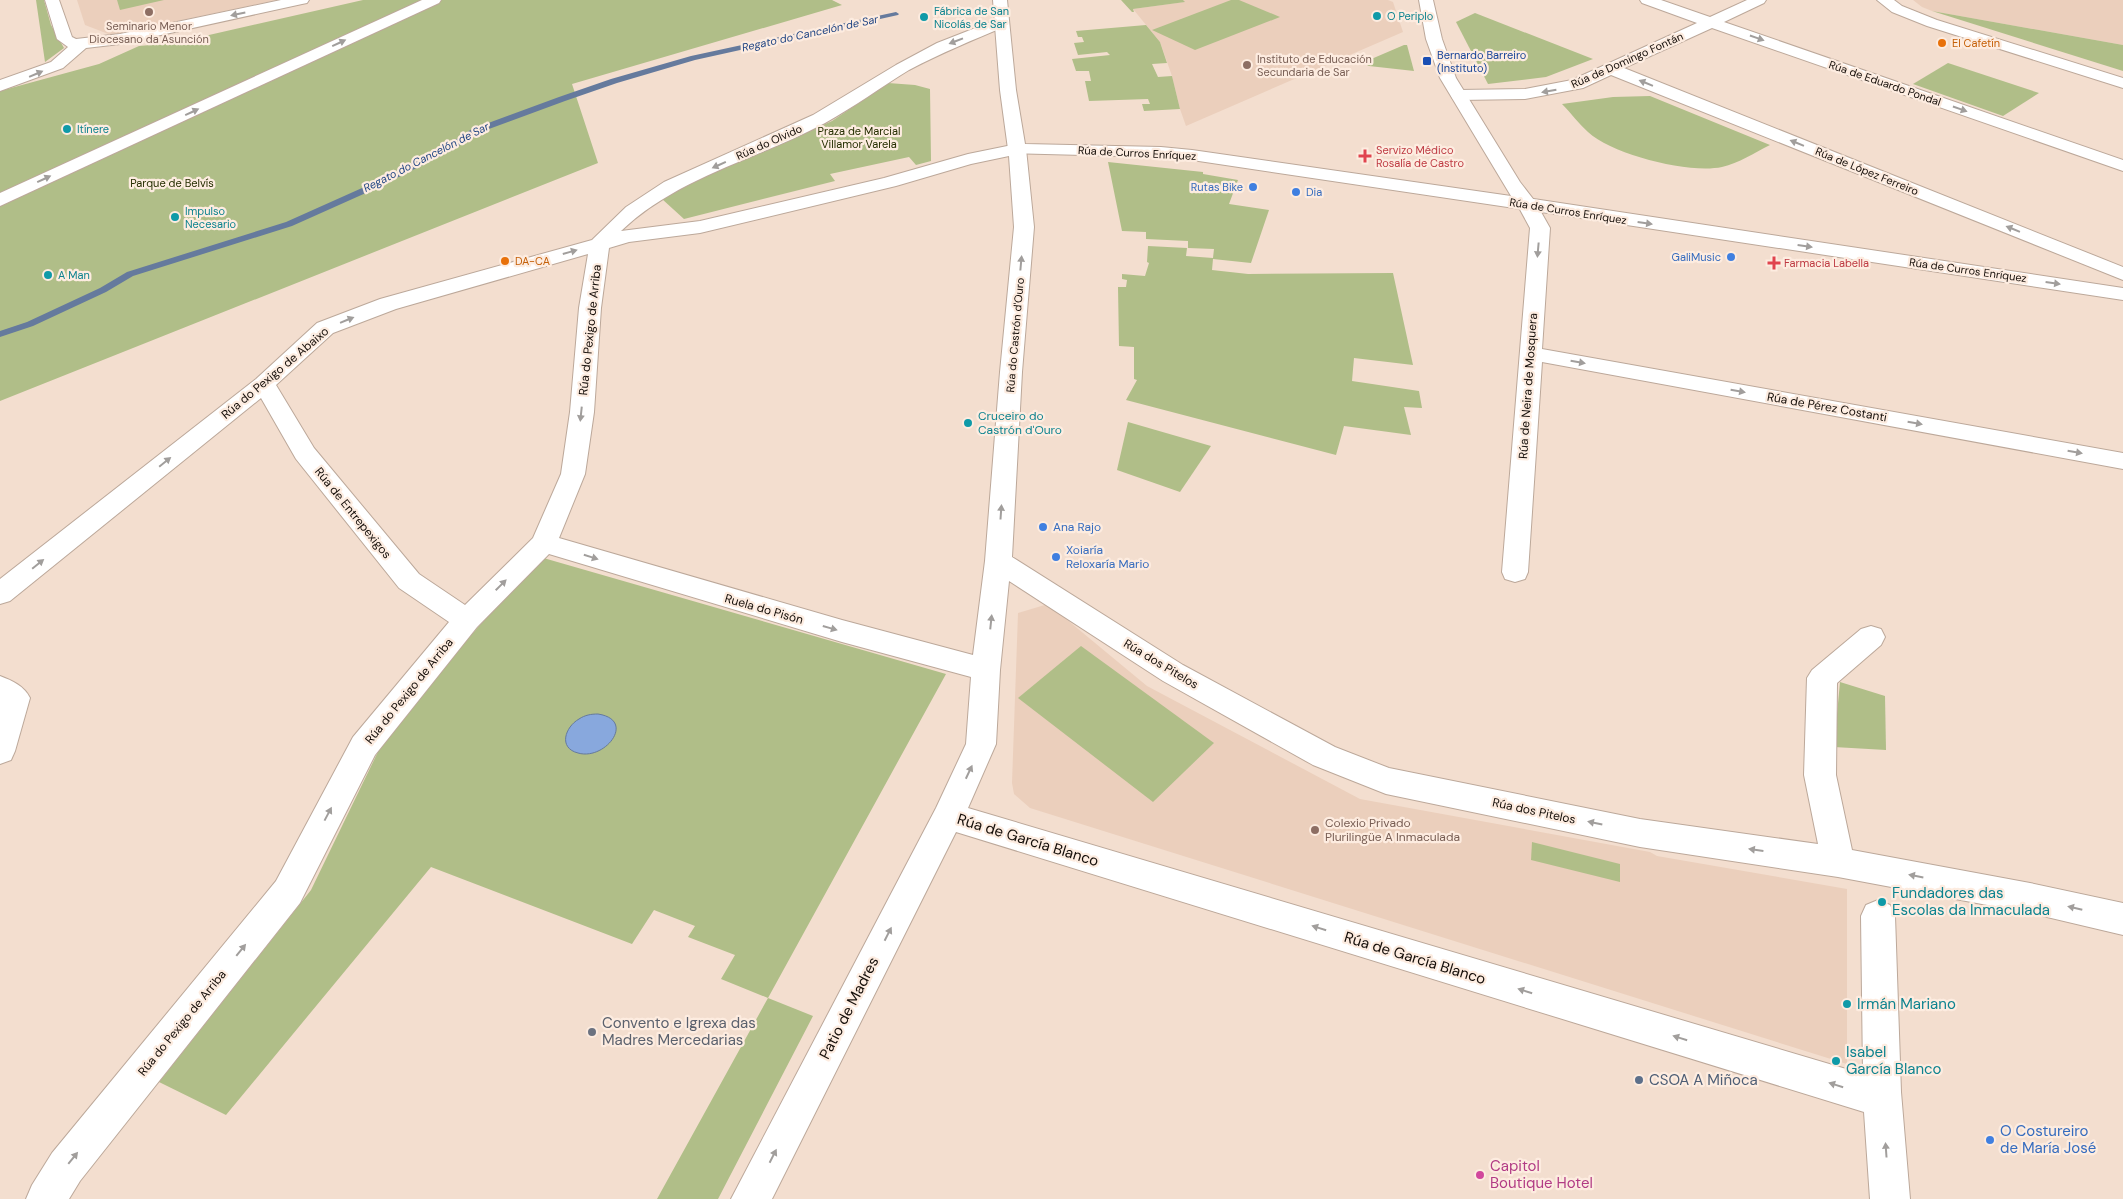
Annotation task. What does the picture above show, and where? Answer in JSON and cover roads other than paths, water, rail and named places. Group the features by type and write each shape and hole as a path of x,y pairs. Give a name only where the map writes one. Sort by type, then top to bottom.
{"street":[{"path":"52,0 65,39 73,44 120,39 302,0"},
{"path":"0,200 434,0"},
{"name":"Rúa do Castrón d'Ouro","path":"986,670 998,561 1011,372 1024,227 1001,24 1000,0"},
{"name":"Rúa de Neira de Mosquera","path":"1426,0 1434,39 1448,78 1540,228 1515,572"},
{"name":"Rúa de Eduardo Pondal","path":"1647,0 2123,166"},
{"name":"Rúa de Domingo Fontán","path":"1459,95 1542,92 1577,84 1759,0"},
{"path":"1884,0 1897,10 1932,23 2123,83"},
{"name":"Rúa do Olvido","path":"599,244 620,220 671,186 819,119 902,68 943,46 1001,24"},
{"path":"0,86 57,65 81,44"},
{"name":"Rúa de López Ferreiro","path":"1611,69 2121,288"},
{"path":"599,244 627,236 700,227 889,182 994,152 1016,149"},
{"name":"Rúa de Curros Enríquez","path":"1016,149 1151,152 1192,155 2121,288"},
{"name":"Rúa do Pexigo de Abaixo","path":"0,594 264,384 325,328 388,304 599,244"},
{"name":"Rúa do Pexigo de Arriba","path":"46,1199 66,1167 288,892 364,746 467,620 544,543 574,474 582,412 590,308 599,244"},
{"name":"Rúa de Pérez Costanti","path":"1530,354 2123,461"},
{"name":"Rúa de Entrepexigos","path":"264,384 305,453 409,581 467,620"},
{"name":"Ruela do Pisón","path":"544,543 814,623 986,670"},
{"name":"Rúa dos Pitelos","path":"998,561 1173,672 1324,756 1386,781 1640,832 1838,862 2030,898 2123,919"},
{"path":"1838,862 1820,775 1822,678 1871,637"},
{"name":"Patio de Madres","path":"750,1199 948,816 981,744 986,670"},
{"path":"0,688 15,698 0,751"},
{"name":"Rúa de García Blanco","path":"948,816 1883,1099"},
{"path":"1878,916 1883,1099 1890,1199"}],"water":[{"path":"598,714 609,718 615,724 616,731 613,739 598,751 588,754 578,753 568,747 566,737 570,727 584,717"}],"waterway":[{"name":"Regato do Cancelón de Sar","path":"0,334 30,324 103,290 130,274 289,224 374,186 451,147 475,131 562,99 614,81 694,58 896,14"}],"place":[{"name":"Seminario Menor Diocesano da Asunción","path":"149,12"},
{"name":"O Periplo","path":"1377,16"},
{"name":"Fábrica de San Nicolás de Sar","path":"924,17"},
{"name":"El Cafetín","path":"1942,43"},
{"name":"Bernardo Barreiro (Instituto)","path":"1427,61"},
{"name":"Instituto de Educación Secundaria de Sar","path":"1247,65"},
{"name":"Itínere","path":"67,129"},
{"name":"Servizo Médico Rosalía de Castro","path":"1365,156"},
{"name":"Rutas Bike","path":"1253,187"},
{"name":"Dia","path":"1296,192"},
{"name":"Impulso Necesario","path":"175,217"},
{"name":"GaliMusic","path":"1731,257"},
{"name":"DA-CA","path":"505,261"},
{"name":"Farmacia Labella","path":"1774,263"},
{"name":"A Man","path":"48,275"},
{"name":"Cruceiro do Castrón d'Ouro","path":"968,423"},
{"name":"Ana Rajo","path":"1043,527"},
{"name":"Xoiaría Reloxaría Mario","path":"1056,557"},
{"name":"Colexio Privado Plurilingüe A Inmaculada","path":"1315,830"},
{"name":"Fundadores das Escolas da Inmaculada","path":"1882,902"},
{"name":"Irmán Mariano","path":"1847,1004"},
{"name":"Convento e Igrexa das Madres Mercedarias","path":"592,1032"},
{"name":"Isabel García Blanco","path":"1836,1061"},
{"name":"CSOA A Miñoca","path":"1639,1080"},
{"name":"O Costureiro de María José","path":"1990,1140"},
{"name":"Capitol Boutique Hotel","path":"1480,1175"}],"park label":[{"name":"Praza de Marcial Villamor Varela","path":"859,137"},
{"name":"Parque de Belvís","path":"172,183"}]}
